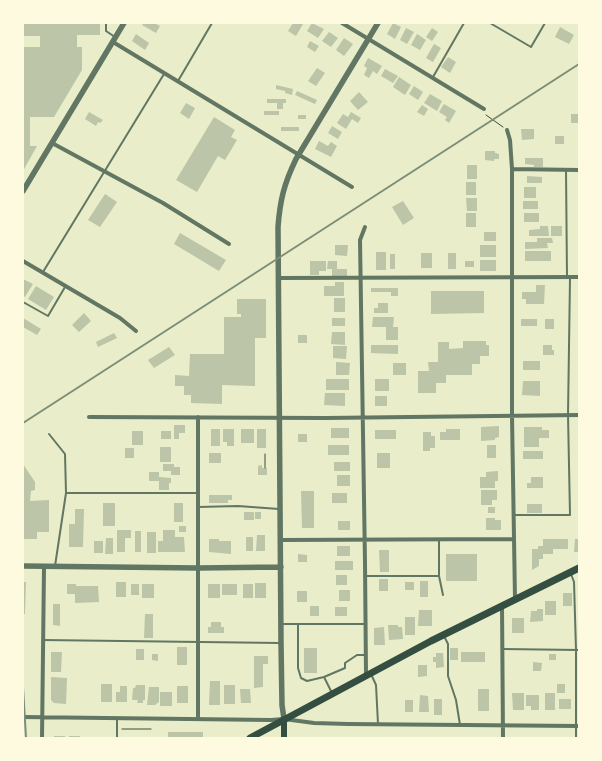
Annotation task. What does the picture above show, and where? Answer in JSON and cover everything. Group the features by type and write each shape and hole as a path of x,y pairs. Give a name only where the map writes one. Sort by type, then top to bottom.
{"highway":[{"path":"250,738 443,634 579,568"}],"main road":[{"path":"284,719 284,738"}],"street":[{"path":"23,191 124,23"},
{"path":"342,23 484,109"},
{"path":"284,719 282,705 281,643 278,278 279,207 287,177 298,155 378,23"},
{"path":"114,39 164,74 352,188"},
{"path":"507,130 510,140 512,170 512,416 515,599"},
{"path":"52,143 163,203 229,244"},
{"path":"512,170 579,170"},
{"path":"365,227 360,240 366,655 368,674"},
{"path":"23,261 120,318 136,331"},
{"path":"278,278 579,277"},
{"path":"90,416 363,418 579,415"},
{"path":"198,417 198,719"},
{"path":"280,540 514,539"},
{"path":"23,566 198,568 281,567"},
{"path":"42,738 44,567"},
{"path":"502,606 503,738"},
{"path":"23,717 284,719 314,723 577,726"}],"lane":[{"path":"106,23 106,31 114,39"},
{"path":"177,82 212,23"},
{"path":"433,78 464,23"},
{"path":"490,23 531,47 545,23"},
{"path":"42,273 164,74"},
{"path":"514,515 570,515 566,170"},
{"path":"23,302 48,316 65,286"},
{"path":"49,434 65,454 66,493 55,567"},
{"path":"66,493 198,493"},
{"path":"198,506 238,506 280,509"},
{"path":"439,540 439,576 442,595"},
{"path":"570,572 574,582 578,650 576,738"},
{"path":"365,576 439,576"},
{"path":"281,624 366,624"},
{"path":"298,624 298,668 301,678 307,681 324,677 345,668 345,663 357,654 366,655"},
{"path":"443,634 448,644 448,676 456,700 460,725"},
{"path":"43,640 281,643"},
{"path":"502,649 578,650"},
{"path":"368,674 376,685 378,724"},
{"path":"324,677 332,693"},
{"path":"117,718 117,738"}],"path":[{"path":"484,109 485,113 507,130"},
{"path":"265,454 266,468"},
{"path":"117,728 151,729"}],"building":[{"path":"23,23 100,23 100,35 77,35 77,47 82,47 82,70 54,117 30,117 30,146 37,146 23,171 23,47 40,47 40,36 23,36"},
{"path":"144,23 154,23 160,26 156,33 142,25"},
{"path":"293,23 303,24 296,36 288,31"},
{"path":"312,23 324,29 318,38 307,31"},
{"path":"393,23 401,27 395,39 387,34"},
{"path":"560,27 574,35 569,44 555,37"},
{"path":"406,28 414,32 407,44 400,40"},
{"path":"432,28 438,32 432,41 426,37"},
{"path":"329,32 338,38 331,47 322,41"},
{"path":"136,34 149,43 145,50 132,41"},
{"path":"417,34 426,40 420,50 411,45"},
{"path":"344,38 353,44 344,56 336,50"},
{"path":"310,41 319,46 315,52 307,47"},
{"path":"434,44 441,48 433,62 426,58"},
{"path":"448,57 456,62 450,73 441,67"},
{"path":"368,58 382,66 377,74 373,71 369,78 364,75 367,68 364,66"},
{"path":"317,68 325,73 316,86 308,81"},
{"path":"385,69 398,76 393,83 381,76"},
{"path":"399,77 411,85 405,95 393,87"},
{"path":"276,85 293,89 292,95 285,93 285,91 276,89"},
{"path":"414,86 423,92 418,100 409,94"},
{"path":"297,91 317,100 315,104 295,95"},
{"path":"359,92 368,102 358,110 350,101"},
{"path":"430,94 442,101 437,111 424,103"},
{"path":"267,99 286,99 286,103 283,103 283,109 277,109 277,103 267,103"},
{"path":"186,103 195,108 189,119 180,113"},
{"path":"444,104 456,111 449,123 445,120 447,117 439,112"},
{"path":"422,105 428,109 424,116 417,112"},
{"path":"264,111 279,111 279,115 264,115"},
{"path":"89,112 103,120 100,123 98,122 96,126 85,119"},
{"path":"351,112 361,118 358,123 352,119 346,129 337,123 343,114 348,117"},
{"path":"571,114 579,114 579,123 571,123"},
{"path":"298,115 306,115 306,119 298,119"},
{"path":"214,117 235,130 231,137 237,140 225,160 218,156 197,192 176,180"},
{"path":"332,126 342,132 338,139 328,133"},
{"path":"281,127 299,127 299,131 281,131"},
{"path":"521,129 534,129 534,139 522,140"},
{"path":"555,136 564,136 564,144 555,144"},
{"path":"319,141 328,146 331,142 337,146 331,157 315,149"},
{"path":"485,151 495,151 495,153 499,154 499,159 494,159 494,161 485,160"},
{"path":"525,158 543,158 543,167 534,167 534,165 525,164"},
{"path":"467,165 477,165 477,179 467,179"},
{"path":"527,176 542,177 542,183 527,183"},
{"path":"466,182 476,182 476,195 466,195"},
{"path":"524,187 536,187 536,198 524,198"},
{"path":"105,194 117,202 100,227 88,220"},
{"path":"466,198 477,198 477,211 467,211"},
{"path":"403,201 414,218 403,225 392,207"},
{"path":"523,201 538,201 538,209 523,209"},
{"path":"466,213 476,213 476,227 466,227"},
{"path":"524,213 539,213 539,222 524,222"},
{"path":"540,226 548,226 549,236 529,236 529,230 540,229"},
{"path":"551,226 562,226 562,236 551,236"},
{"path":"484,232 496,232 496,241 484,241"},
{"path":"180,233 226,260 219,271 174,244"},
{"path":"537,238 552,238 553,243 547,243 548,248 525,249 525,242 537,242"},
{"path":"335,245 348,245 347,256 335,255"},
{"path":"480,245 496,245 496,257 480,257"},
{"path":"525,251 551,251 551,261 525,261"},
{"path":"376,252 386,252 386,270 376,270"},
{"path":"421,253 432,253 432,268 421,268"},
{"path":"448,253 456,253 456,269 448,269"},
{"path":"390,254 395,254 395,269 390,269"},
{"path":"480,260 496,260 496,271 480,271"},
{"path":"310,261 326,261 326,271 319,271 319,275 310,275"},
{"path":"328,261 337,261 337,269 347,269 347,277 332,277 332,269 327,269"},
{"path":"465,261 474,261 474,267 465,267"},
{"path":"23,279 33,284 25,297 23,296"},
{"path":"335,282 344,282 344,296 324,296 324,286 335,286"},
{"path":"536,285 545,285 544,304 526,304 526,299 522,299 522,292 536,292"},
{"path":"36,286 54,297 46,310 28,299"},
{"path":"371,288 398,288 398,296 391,296 391,292 371,292"},
{"path":"431,291 484,291 484,313 431,314"},
{"path":"334,298 345,298 345,312 334,312"},
{"path":"237,299 266,299 266,338 255,338 255,386 222,385 222,404 191,403 191,395 184,395 184,386 175,386 175,375 189,376 190,354 224,354 224,317 241,317 241,314 237,314"},
{"path":"378,303 388,303 388,313 374,313 374,308 378,308"},
{"path":"84,313 91,321 79,332 72,325"},
{"path":"373,317 394,317 393,327 398,327 398,340 386,340 386,327 372,327"},
{"path":"23,318 41,329 37,335 23,327"},
{"path":"332,318 345,318 345,326 332,326"},
{"path":"521,319 537,319 537,326 521,326"},
{"path":"545,319 554,319 554,329 545,329"},
{"path":"332,332 345,332 345,345 331,344"},
{"path":"114,333 117,338 98,347 96,342"},
{"path":"298,335 307,335 307,343 298,343"},
{"path":"463,341 486,341 486,345 489,345 489,356 480,356 480,364 472,364 472,375 446,375 446,383 436,383 436,393 418,393 418,371 429,371 428,362 438,362 438,342 449,342 449,349 463,348"},
{"path":"371,345 398,345 398,354 371,353"},
{"path":"543,345 552,345 554,355 543,355"},
{"path":"333,346 347,346 346,359 333,358"},
{"path":"169,347 175,355 154,368 148,360"},
{"path":"523,361 540,361 540,370 523,370"},
{"path":"336,362 350,363 349,375 336,375"},
{"path":"393,363 406,363 406,375 393,375"},
{"path":"326,379 349,379 349,390 326,390"},
{"path":"375,379 389,379 389,391 375,391"},
{"path":"523,381 540,381 540,396 522,395"},
{"path":"325,393 345,393 345,406 324,405"},
{"path":"375,396 387,396 387,406 375,406"},
{"path":"174,425 185,425 185,433 179,433 179,439 174,439"},
{"path":"499,426 499,437 495,438 495,440 481,441 481,427"},
{"path":"524,427 542,427 542,430 549,430 549,438 539,438 539,447 524,447"},
{"path":"331,428 349,428 349,438 331,438"},
{"path":"211,429 220,429 220,446 211,446"},
{"path":"223,429 234,429 234,446 227,446 227,442 223,442"},
{"path":"241,429 254,429 254,443 241,443"},
{"path":"257,429 266,429 266,448 257,448"},
{"path":"446,429 460,429 460,440 440,440 440,432 446,432"},
{"path":"375,430 396,430 396,439 375,439"},
{"path":"132,431 143,431 143,445 132,445"},
{"path":"161,431 171,431 171,439 161,439"},
{"path":"423,432 431,432 431,436 435,436 435,448 430,448 430,451 423,451"},
{"path":"298,434 307,434 307,442 298,442"},
{"path":"328,445 349,445 349,455 328,455"},
{"path":"487,445 496,445 496,458 487,458"},
{"path":"160,447 171,447 171,462 160,462"},
{"path":"125,448 134,448 134,458 125,458"},
{"path":"523,451 543,451 543,459 523,459"},
{"path":"209,453 221,453 221,463 209,463"},
{"path":"377,453 390,453 390,468 377,468"},
{"path":"334,462 350,462 350,471 334,471"},
{"path":"23,464 35,482 35,490 31,491 30,501 49,500 49,532 37,532 37,539 23,539"},
{"path":"163,464 174,464 174,467 180,467 180,475 171,475 171,471 163,471"},
{"path":"262,465 262,468 267,468 267,475 258,475 258,466"},
{"path":"498,471 498,481 495,481 495,488 480,488 480,477 486,477 486,472"},
{"path":"149,472 159,472 159,477 171,478 169,490 159,490 159,481 149,481"},
{"path":"337,475 350,475 350,486 337,486"},
{"path":"531,477 543,477 543,488 527,488 527,483 531,483"},
{"path":"481,490 497,490 497,500 492,500 492,505 481,505"},
{"path":"301,491 314,491 314,528 302,528"},
{"path":"332,493 347,493 347,503 332,503"},
{"path":"209,495 232,495 232,500 228,500 228,503 209,503"},
{"path":"103,503 115,503 115,526 103,526"},
{"path":"174,503 183,503 183,522 174,522"},
{"path":"527,504 542,504 542,513 527,513"},
{"path":"488,507 495,507 495,513 488,513"},
{"path":"75,509 84,509 83,547 69,547 69,524 75,524"},
{"path":"244,512 254,512 254,520 244,520"},
{"path":"255,512 261,512 261,519 255,519"},
{"path":"486,518 501,520 501,530 486,530"},
{"path":"338,521 350,521 350,530 338,530"},
{"path":"179,526 186,526 186,532 179,532"},
{"path":"117,530 131,530 131,538 125,538 125,552 117,552"},
{"path":"163,530 175,530 175,537 184,537 185,552 158,552 158,541 163,541"},
{"path":"135,531 141,531 141,552 135,552"},
{"path":"147,532 156,532 156,553 147,553"},
{"path":"257,535 265,535 265,551 256,551"},
{"path":"246,537 253,537 253,551 246,551"},
{"path":"106,538 113,538 113,554 105,554"},
{"path":"209,539 231,541 231,554 209,552"},
{"path":"543,539 568,539 568,549 553,549 553,554 543,554 543,559 539,559 539,566 532,570 532,549 538,549 538,546 543,546"},
{"path":"575,539 579,539 579,552 574,552"},
{"path":"94,541 103,541 103,553 94,553"},
{"path":"337,546 350,546 350,556 337,556"},
{"path":"379,550 389,550 389,572 380,572"},
{"path":"298,554 307,555 307,562 298,562"},
{"path":"446,554 477,554 477,581 446,581"},
{"path":"335,561 353,561 353,570 335,570"},
{"path":"336,575 347,575 347,585 336,585"},
{"path":"379,579 388,579 388,591 379,591"},
{"path":"420,581 428,581 428,597 420,597"},
{"path":"23,582 26,582 25,614 23,614"},
{"path":"116,582 126,582 126,597 116,597"},
{"path":"405,582 414,582 414,590 405,590"},
{"path":"255,583 266,583 266,598 255,598"},
{"path":"67,584 76,584 76,586 98,586 99,602 75,603 75,594 67,594"},
{"path":"131,584 139,584 139,595 131,595"},
{"path":"142,584 154,584 154,598 142,598"},
{"path":"208,584 220,584 220,598 208,598"},
{"path":"222,584 237,584 237,595 222,595"},
{"path":"243,584 253,584 253,598 243,598"},
{"path":"339,590 350,590 350,601 339,601"},
{"path":"297,591 307,591 307,602 297,602"},
{"path":"563,593 572,593 572,606 563,606"},
{"path":"545,601 556,601 556,615 545,615"},
{"path":"53,604 60,604 60,626 53,625"},
{"path":"310,606 319,606 319,616 310,616"},
{"path":"335,607 347,607 347,616 335,616"},
{"path":"537,609 543,609 543,621 530,622 531,611 537,611"},
{"path":"419,610 432,610 432,626 418,626"},
{"path":"145,614 153,614 153,638 144,638"},
{"path":"405,617 415,617 415,635 405,635"},
{"path":"512,618 524,618 524,633 512,633"},
{"path":"211,622 221,622 221,627 224,627 224,633 208,633 208,627 211,627"},
{"path":"388,625 398,625 398,627 402,627 403,639 389,640"},
{"path":"384,627 385,645 374,645 374,628"},
{"path":"177,647 187,647 187,665 177,665"},
{"path":"304,648 317,648 317,673 304,673"},
{"path":"450,648 458,648 458,660 450,660"},
{"path":"136,649 144,649 144,660 136,660"},
{"path":"51,652 62,652 61,672 51,672"},
{"path":"461,652 485,652 485,662 461,662"},
{"path":"436,653 443,653 444,667 436,668 436,662 433,662 433,657 436,657"},
{"path":"152,654 158,654 158,661 152,660"},
{"path":"549,654 556,654 556,660 549,660"},
{"path":"254,656 268,656 268,664 263,664 263,687 254,688"},
{"path":"533,662 542,663 541,671 533,671"},
{"path":"418,665 427,665 427,676 418,677"},
{"path":"51,677 67,678 66,704 54,703 51,700"},
{"path":"210,681 220,681 220,705 209,705"},
{"path":"101,684 112,684 112,702 101,702"},
{"path":"557,684 565,684 565,693 557,693"},
{"path":"136,685 145,685 145,700 143,700 143,703 137,703 138,700 132,700 133,688 135,688"},
{"path":"224,685 235,685 235,704 224,704"},
{"path":"120,686 127,686 127,702 116,702 116,692 120,692"},
{"path":"177,686 188,686 188,703 177,703"},
{"path":"149,687 159,687 159,702 155,705 147,705"},
{"path":"240,689 250,689 251,703 241,703"},
{"path":"478,689 489,689 489,711 478,711"},
{"path":"160,692 172,692 172,706 160,706"},
{"path":"512,693 524,693 524,710 513,710"},
{"path":"545,693 555,693 555,710 545,710"},
{"path":"420,695 428,696 429,712 419,712"},
{"path":"526,695 539,695 539,710 531,710 531,706 526,706"},
{"path":"434,699 442,699 442,715 434,715"},
{"path":"559,699 571,699 571,709 559,709"},
{"path":"405,700 413,700 413,712 405,712"},
{"path":"168,732 203,732 203,738 168,738"},
{"path":"54,736 65,736 65,738 54,738"},
{"path":"69,736 80,736 80,738 69,738"}],"railway":[{"path":"23,423 579,64"},
{"path":"23,687 26,738"}]}
